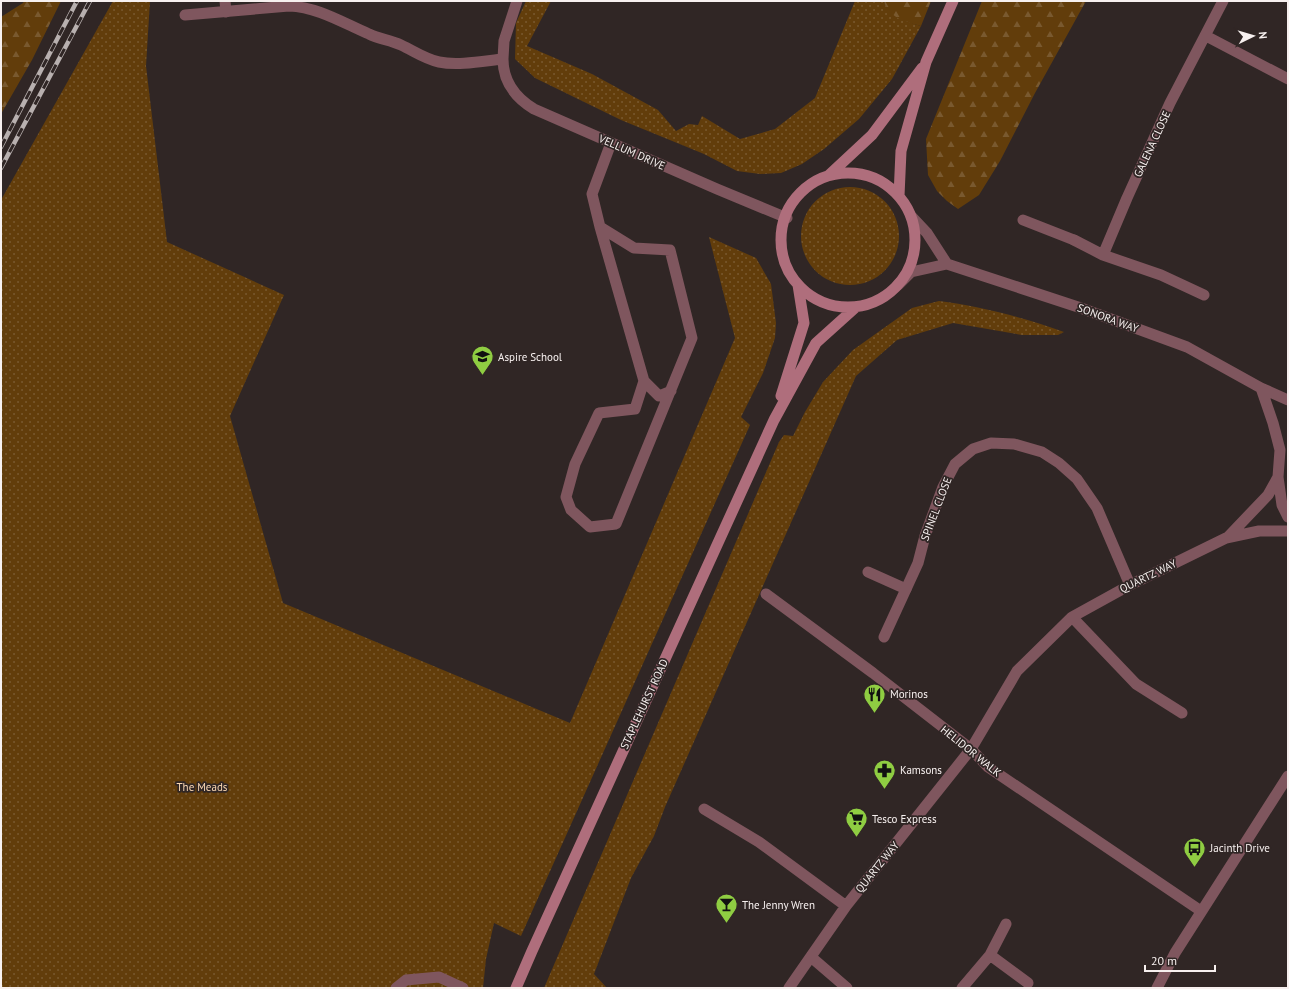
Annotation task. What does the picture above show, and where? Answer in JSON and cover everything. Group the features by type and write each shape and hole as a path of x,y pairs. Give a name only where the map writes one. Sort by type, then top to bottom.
{"main road":[{"path":"899,196 901,151 926,62 953,1"},
{"path":"828,176 847,173 866,175 884,183 899,196 912,217 914,246 909,270 898,285 886,295 871,303 856,306 835,306 814,298 798,285 786,266 781,244 787,218 793,202 808,186 828,176 872,135 926,62"},
{"name":"STAPLEHURST ROAD","path":"774,420 804,323 798,285"},
{"name":"STAPLEHURST ROAD","path":"516,988 774,420 816,344 856,306"}],"street":[{"name":"VELLUM DRIVE","path":"517,1 504,41 504,72 509,85 519,98 528,106 787,218"},
{"name":"GALENA CLOSE","path":"1103,255 1170,103 1206,36 1222,1"},
{"path":"185,15 226,6 301,7 318,11 370,35 394,42 422,56 436,61 451,63 503,59"},
{"path":"1206,36 1288,79"},
{"path":"611,143 592,194 644,380 659,396 671,391"},
{"path":"898,285 911,272 947,264 927,233 912,217"},
{"path":"1023,220 1074,240 1103,255 1161,275 1204,295"},
{"path":"600,227 634,248 670,250 692,338 616,524 590,527 571,510 566,497 575,464 599,413 635,409 644,380"},
{"name":"SONORA WAY","path":"947,264 1078,307 1187,347 1261,388 1288,400"},
{"path":"1261,388 1273,423 1280,450 1279,472 1282,505 1288,517"},
{"name":"SPINEL CLOSE","path":"884,637 918,563 924,536 943,487 954,464 973,449 991,443 1014,444 1042,452 1059,463 1077,479 1098,508 1130,585"},
{"path":"1279,472 1284,451 1288,444"},
{"name":"QUARTZ WAY","path":"1226,538 1268,495 1279,472"},
{"name":"QUARTZ WAY","path":"789,988 846,906 971,749 1017,671 1072,617 1130,585 1226,538 1259,530 1288,531"},
{"path":"868,572 906,589"},
{"name":"HELIDOR WALK","path":"766,594 873,673 971,749 988,767 1201,912"},
{"path":"1072,617 1136,684 1182,713"},
{"path":"1157,988 1175,953 1288,776"},
{"path":"704,809 759,842 846,906"},
{"path":"962,988 990,955 1006,924"},
{"path":"990,955 1028,983"},
{"path":"811,957 847,988"},
{"path":"396,988 406,980 439,977 463,988"}],"green space":[{"path":"24,1 61,1 32,60 1,114 1,17"},
{"name":"The Meads","path":"113,1 150,1 146,66 167,242 284,295 230,416 283,603 570,723 735,338 709,237 756,258 771,284 776,323 775,338 763,373 741,417 750,425 521,936 494,923 486,959 483,988 1,988 1,200"},
{"path":"526,1 551,1 527,46 592,74 658,110 676,131 689,124 698,125 702,116 740,139 775,129 815,98 855,1 884,1 890,11 899,18 921,26 892,79 859,119 824,149 802,164 781,173 760,174 737,171 704,154 621,120 535,78 515,59 516,23"},
{"path":"884,1 931,1 921,26 904,21 894,15 886,7"},
{"path":"982,1 1086,1 1035,93 1000,161 979,195 958,209 937,191 928,175 926,139"},
{"path":"850,187 869,191 885,201 895,217 899,236 895,255 885,271 869,281 850,285 831,281 815,271 805,255 801,236 805,217 815,201 831,191"},
{"path":"939,301 1002,313 1064,332 1058,335 1022,335 953,323 897,340 856,376 665,807 654,836 631,878 594,974 607,988 544,988 779,442 784,435 793,436 823,382 853,350 912,308"}],"railway":[{"path":"1,147 77,1"},
{"path":"1,168 90,1"}],"place":[{"name":"Aspire School","path":"483,376"},
{"name":"Morinos","path":"875,714"},
{"name":"Kamsons","path":"885,790"},
{"name":"Tesco Express","path":"856,838"},
{"name":"Jacinth Drive","path":"1195,868"},
{"name":"The Jenny Wren","path":"727,924"}]}
